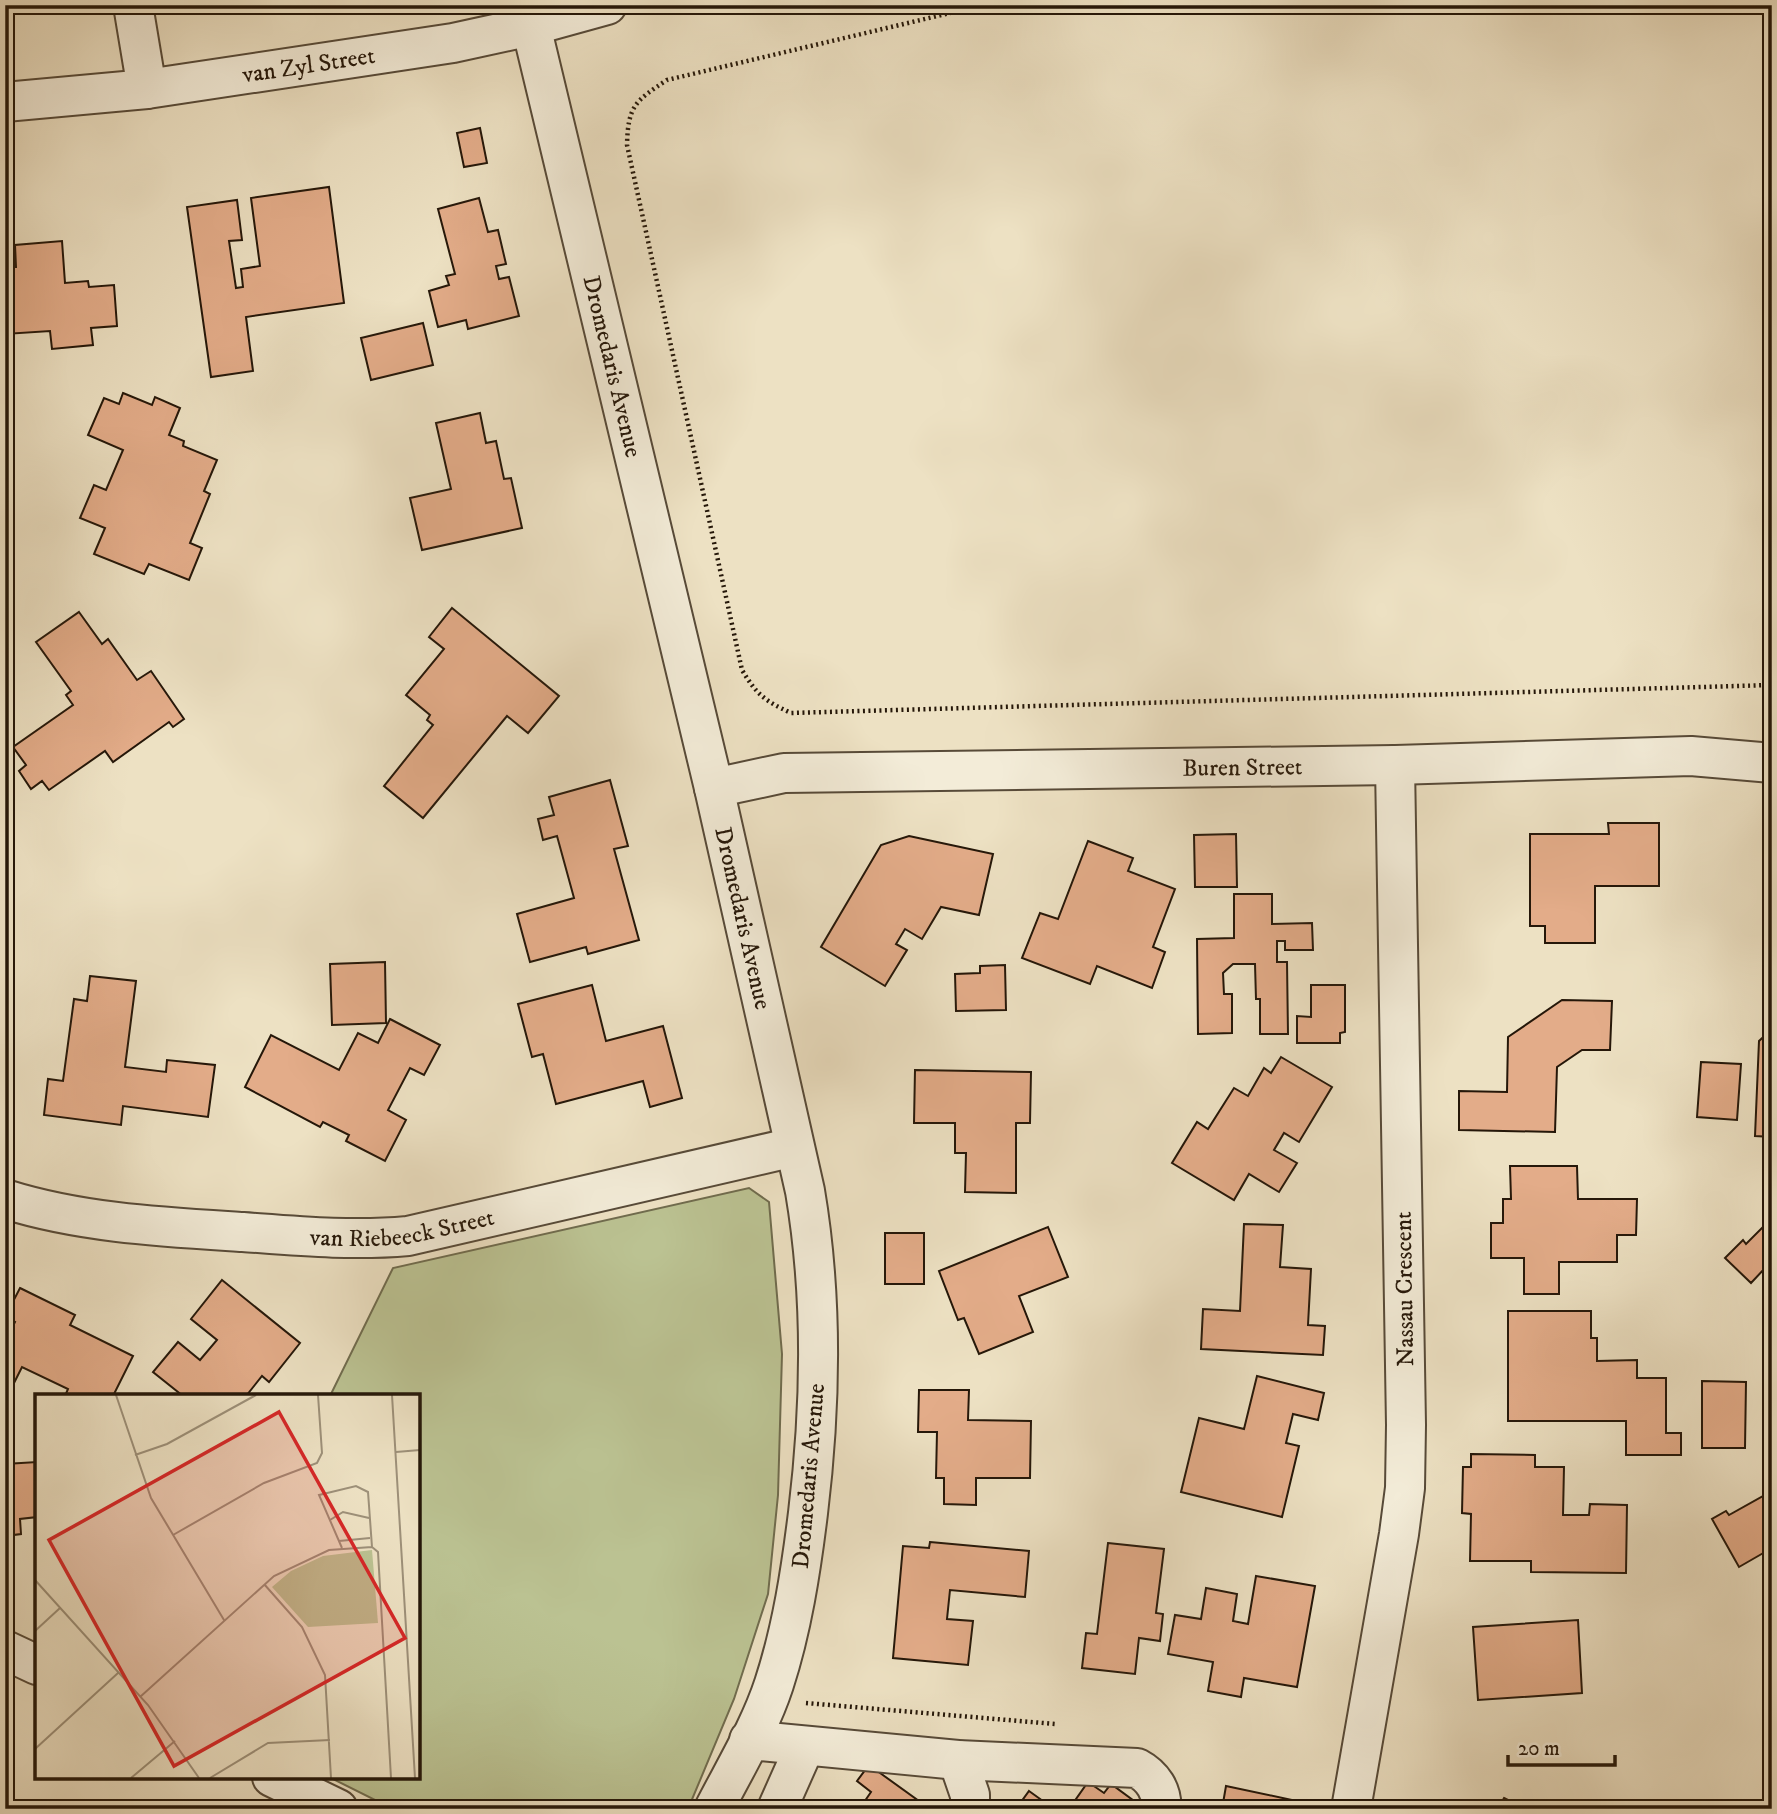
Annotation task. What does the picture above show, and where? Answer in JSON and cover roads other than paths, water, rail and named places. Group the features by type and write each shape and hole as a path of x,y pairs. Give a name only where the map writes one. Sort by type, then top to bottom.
{"street":[{"path":"133,5 148,89"},
{"name":"van Zyl Street","path":"5,102 148,89 453,43 531,26 607,5"},
{"name":"Dromedaris Avenue","path":"531,26 714,788 813,1235 818,1346 817,1419 805,1542 795,1600 773,1687 715,1809"},
{"name":"Buren Street","path":"714,788 784,773 1395,765 1691,756 1772,763"},
{"name":"Nassau Crescent","path":"1351,1809 1405,1488 1395,765"},
{"name":"van Riebeeck Street","path":"5,1199 41,1210 147,1225 331,1239 370,1239 408,1236 794,1147"},
{"path":"5,1650 35,1664"},
{"path":"749,1740 958,1760 1137,1768 1150,1775 1162,1799 1161,1809"},
{"path":"777,1809 805,1746"},
{"path":"958,1760 970,1795 970,1809"},
{"path":"276,1779 338,1809"}]}
